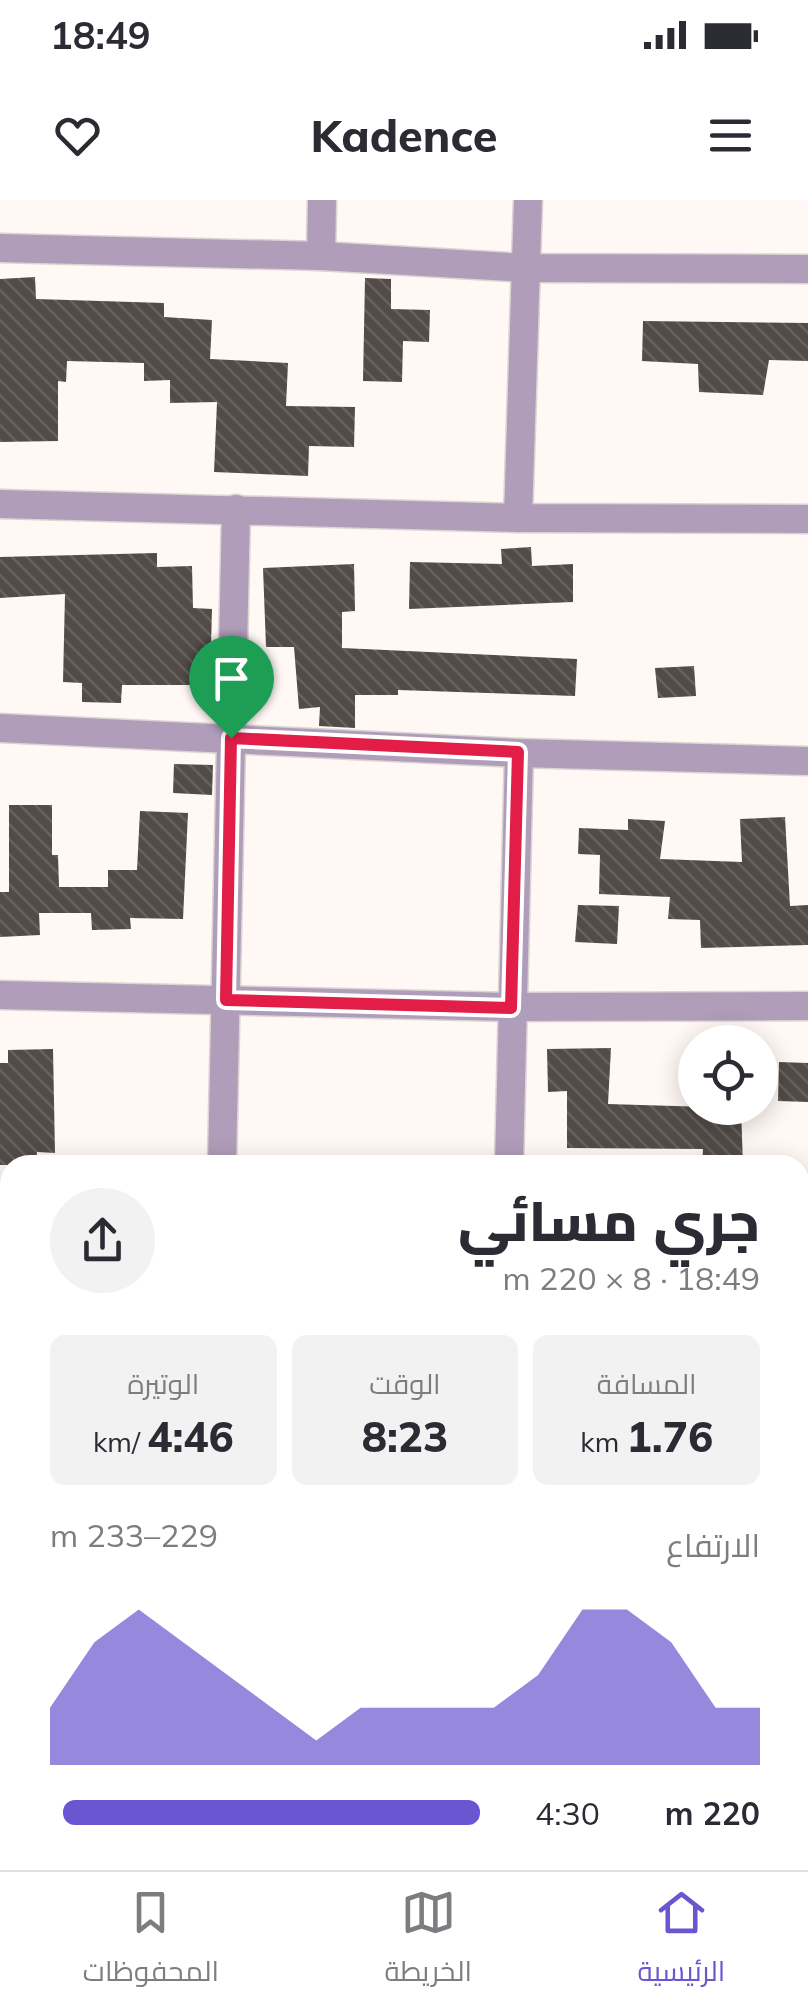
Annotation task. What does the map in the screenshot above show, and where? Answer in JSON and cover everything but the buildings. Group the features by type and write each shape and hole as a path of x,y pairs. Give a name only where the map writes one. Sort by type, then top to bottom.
{"street":[{"path":"321,256 322,200"},
{"path":"518,518 528,200"},
{"path":"0,248 321,256 526,268 808,269"},
{"path":"0,504 518,518 808,519"},
{"path":"222,1155 236,509"},
{"path":"0,728 518,752 808,760"},
{"path":"508,1155 518,752"},
{"path":"0,995 511,1008 808,1006"}],"route":[{"path":"231,738 518,752 511,1008 226,1000 231,738"}]}
